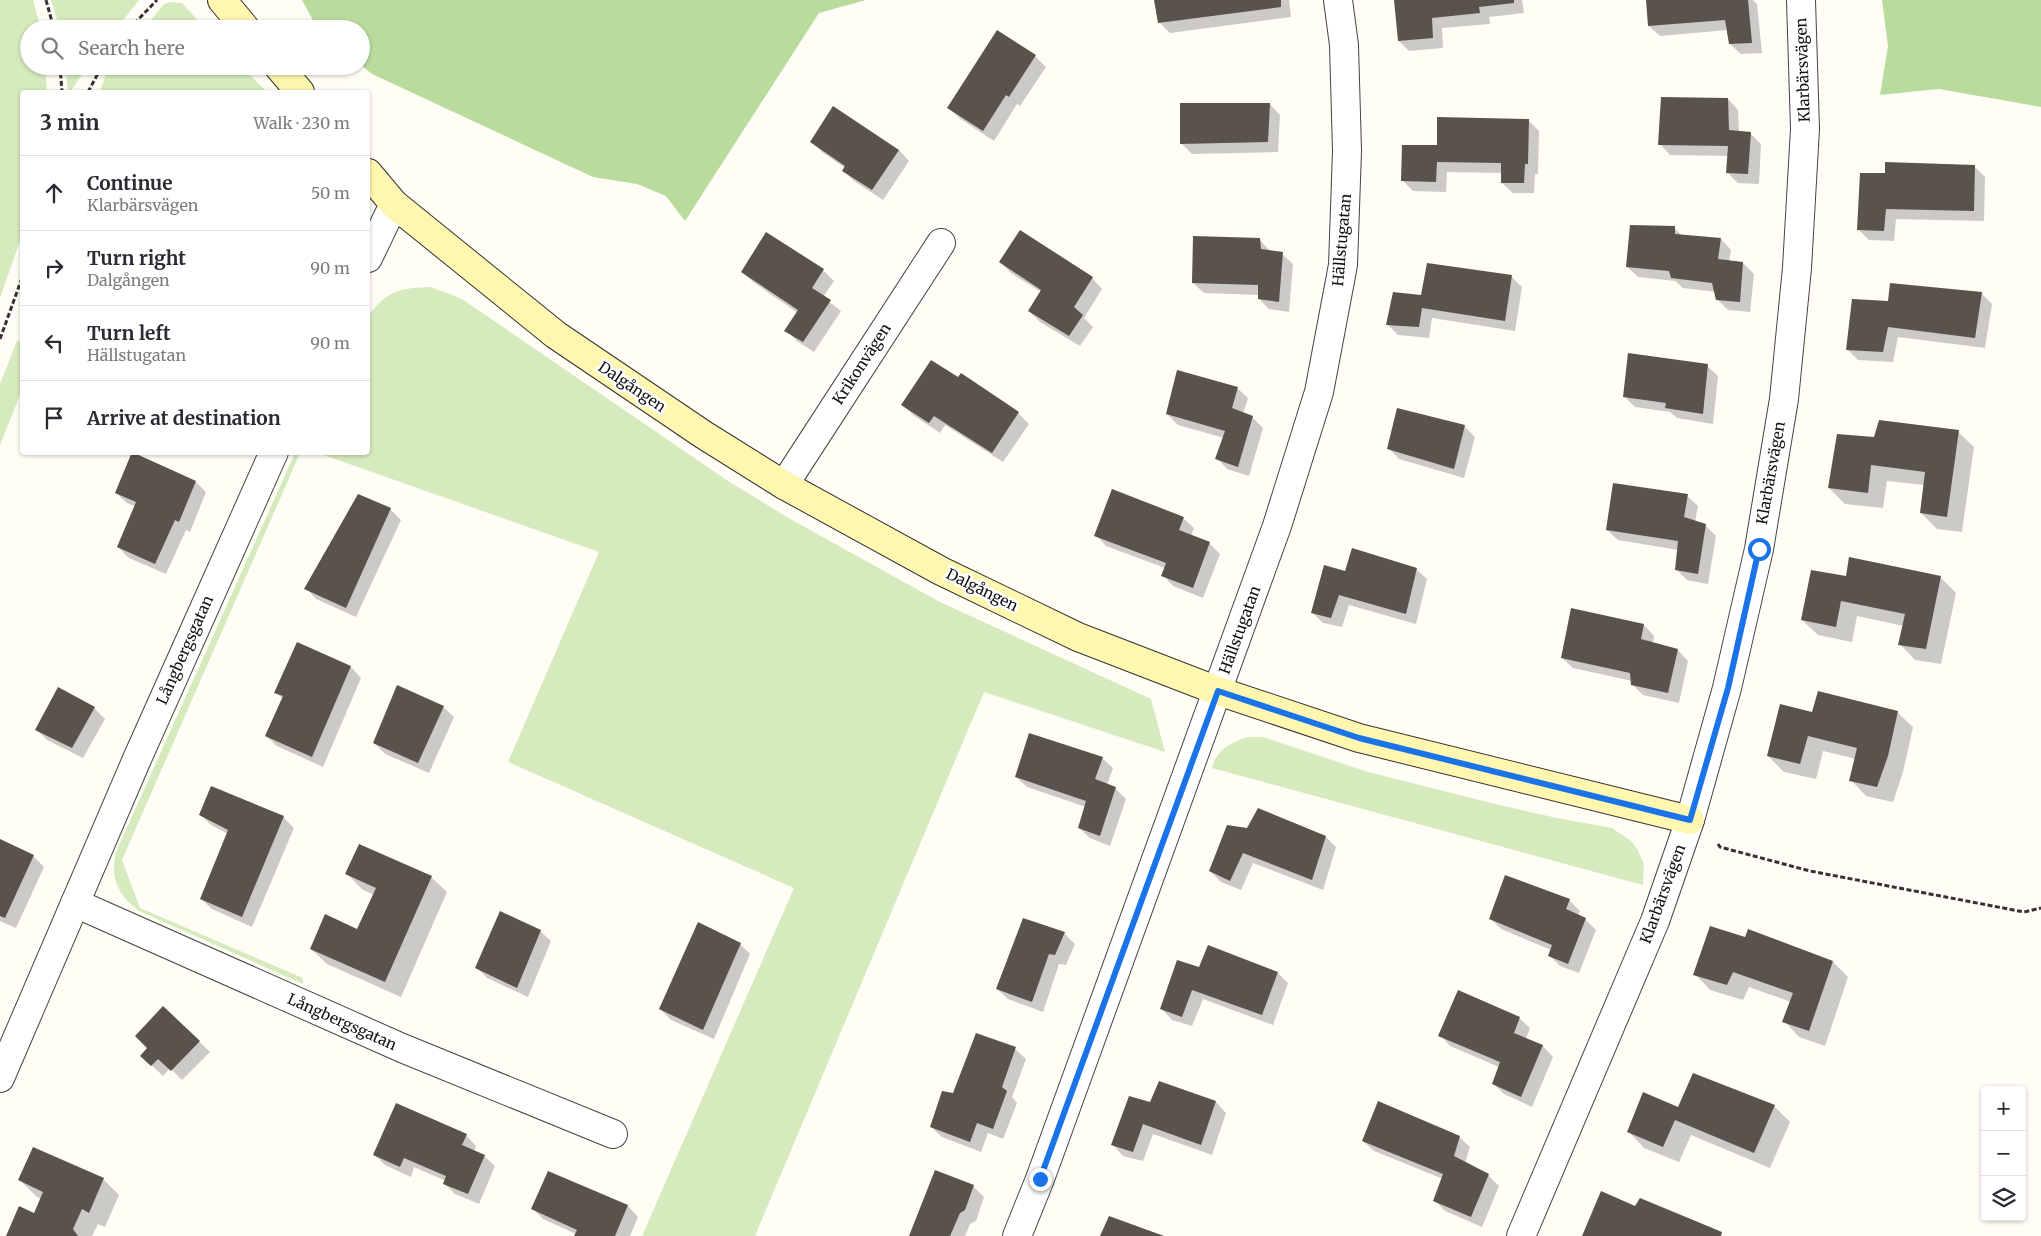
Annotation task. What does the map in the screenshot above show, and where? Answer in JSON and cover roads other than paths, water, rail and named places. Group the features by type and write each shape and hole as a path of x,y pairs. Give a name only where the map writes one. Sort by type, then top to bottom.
{"street":[{"path":"222,0 239,20"},
{"name":"Hällstugatan","path":"1018,1236 1277,526 1319,392 1343,265 1347,151 1344,45 1338,0"},
{"name":"Klarbärsvägen","path":"1521,1236 1655,921 1690,820 1728,688 1759,549 1784,399 1798,268 1805,129 1801,0"},
{"path":"286,75 298,90"},
{"name":"Dalgången","path":"370,175 394,204 556,336 704,435 784,485 941,571 1078,637 1218,691 1359,738 1690,820"},
{"path":"370,254 394,204"},
{"name":"Krikonvägen","path":"784,485 941,243"},
{"name":"Långbergsgatan","path":"0,1078 273,455"},
{"name":"Långbergsgatan","path":"75,903 402,1048 613,1134"}]}
